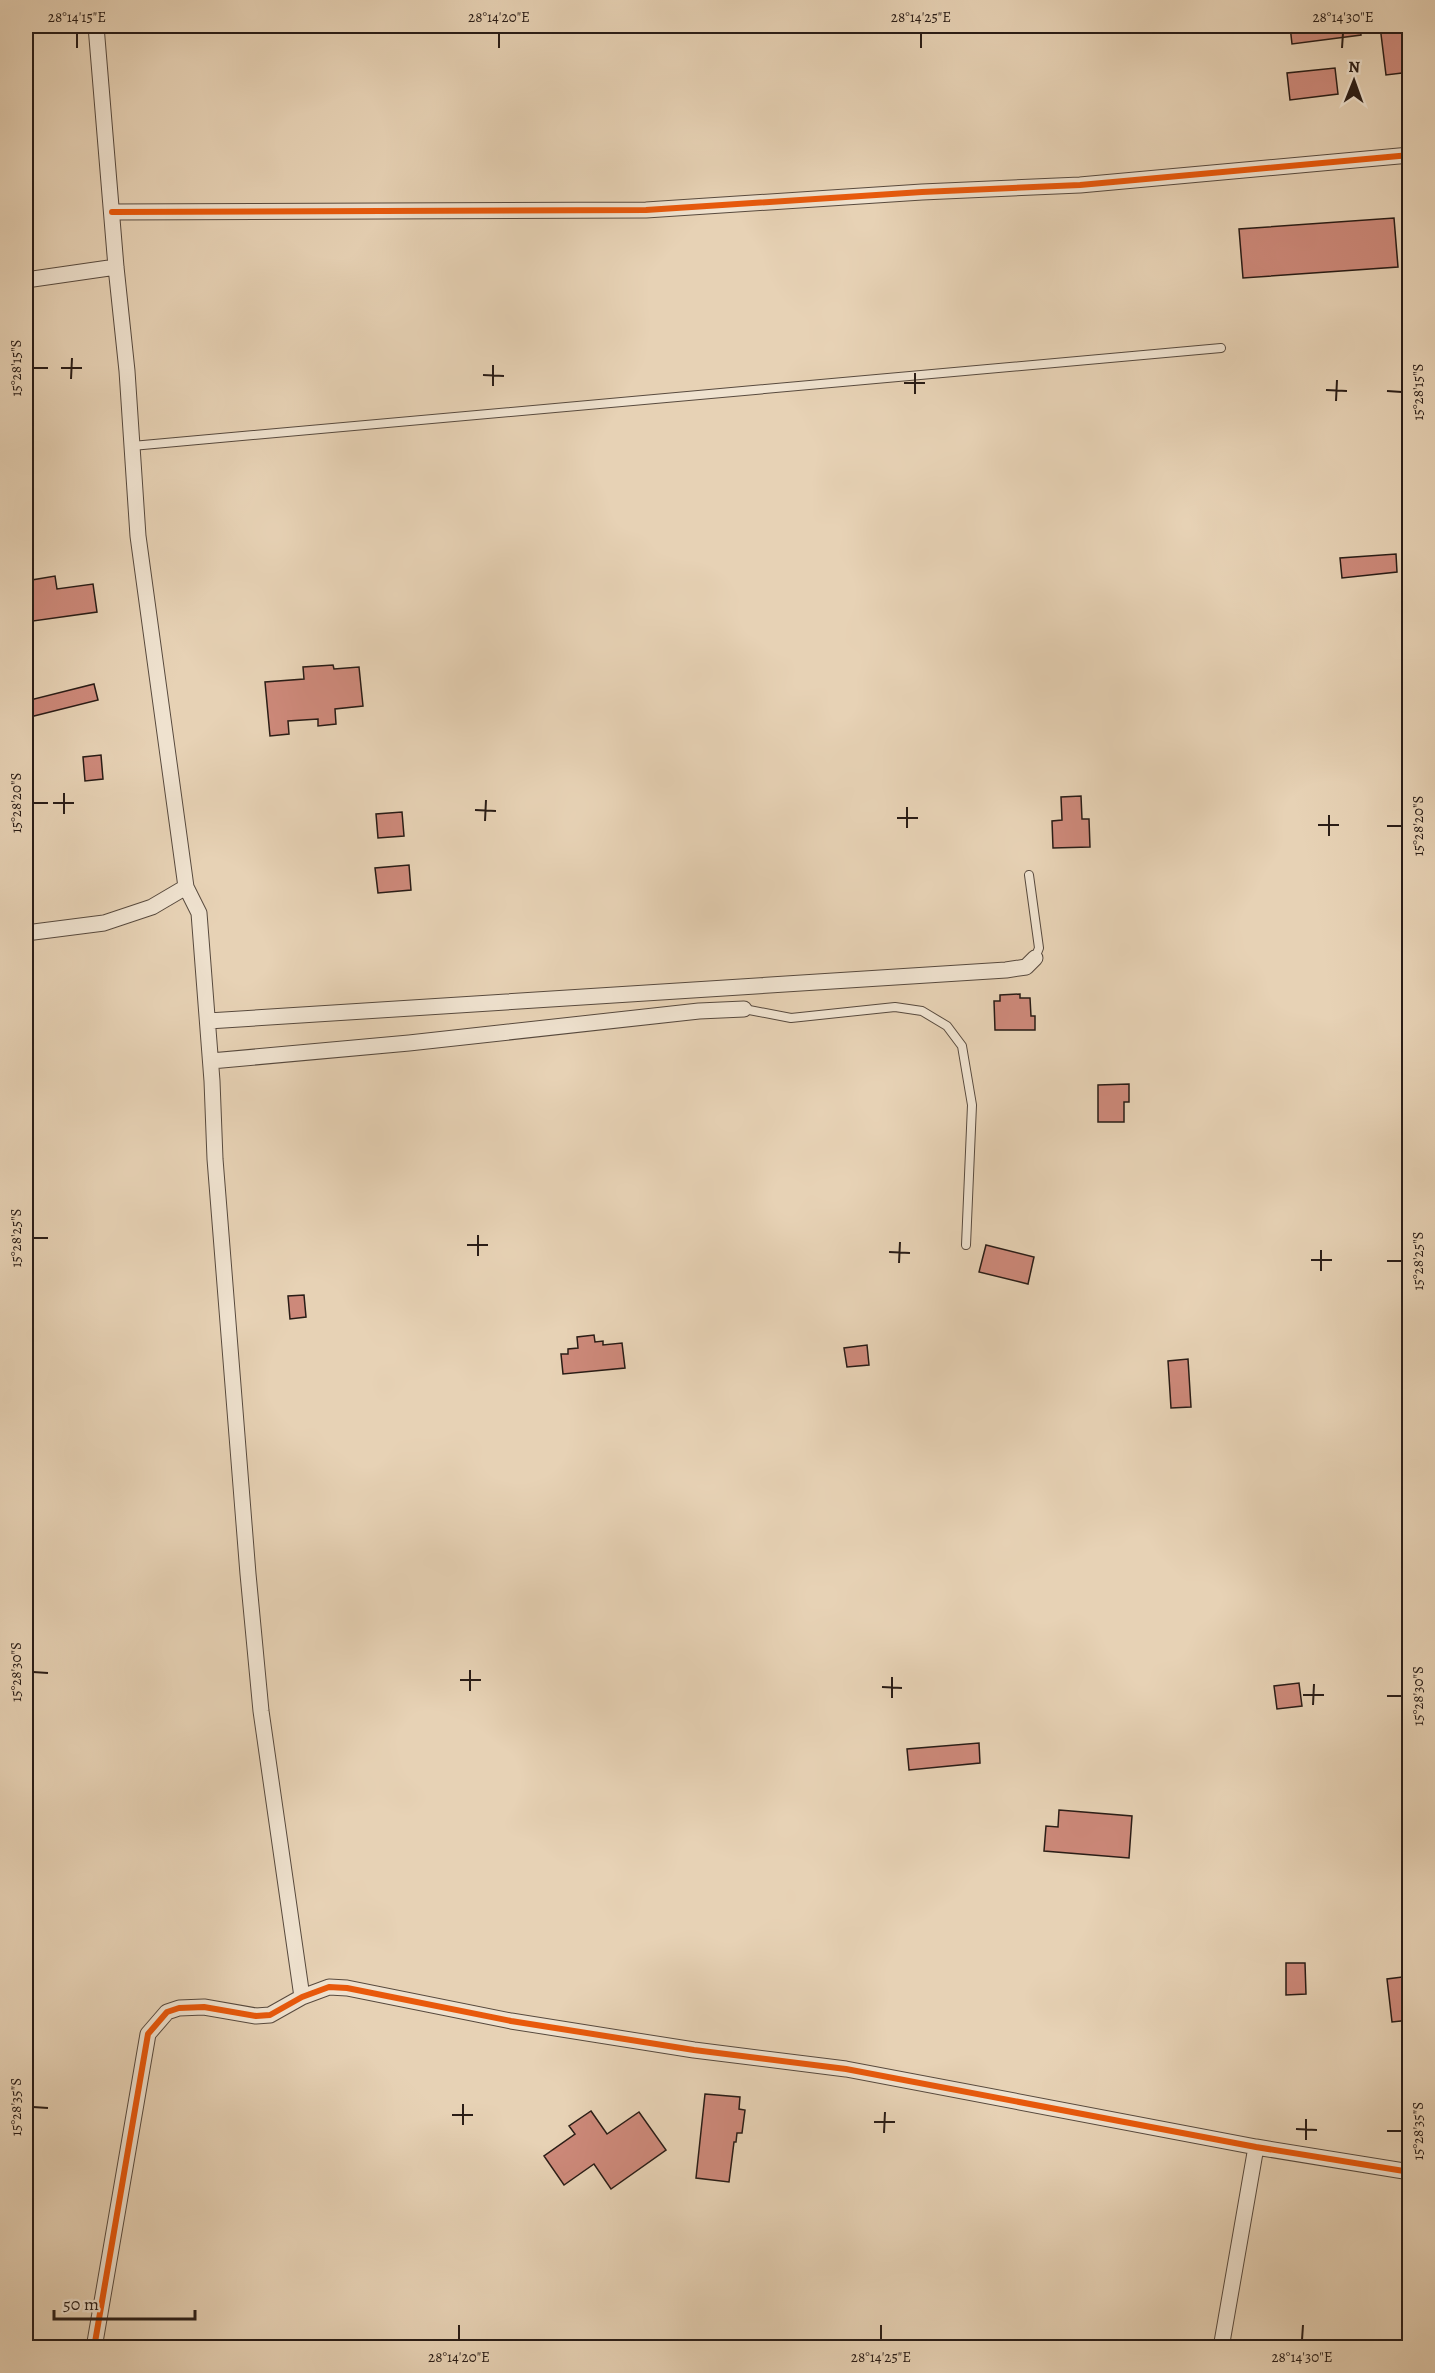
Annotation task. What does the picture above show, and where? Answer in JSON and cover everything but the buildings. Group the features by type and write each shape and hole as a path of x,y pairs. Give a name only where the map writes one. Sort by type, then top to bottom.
{"street":[{"path":"96,26 127,371 138,536 186,887 199,913 211,1060 217,1183 261,1711 302,1997"},
{"path":"112,212 646,210 922,192 1080,185 1410,155"},
{"path":"26,280 116,267"},
{"path":"26,933 104,923 152,907 186,887"},
{"path":"208,1021 1006,970 1026,967 1035,958"},
{"path":"211,1060 409,1043 699,1011 744,1009"},
{"path":"94,2348 148,2034 167,2012 179,2008 204,2007 256,2016 270,2015 302,1997 329,1987 346,1988 511,2021 694,2050 846,2069 1256,2147 1410,2172"},
{"path":"1221,2348 1256,2147"}],"lane":[{"path":"132,446 1221,348"},
{"path":"1029,875 1039,948 1035,958"},
{"path":"744,1009 791,1018 895,1007 922,1011 947,1026 962,1046 972,1104 966,1245"}],"cycle path":[{"path":"112,212 646,210 922,192 1080,185 1410,155"},
{"path":"94,2348 148,2034 167,2012 179,2008 204,2007 256,2016 270,2015 302,1997 329,1987 347,1988 511,2021 694,2050 846,2069 1256,2147 1410,2172"}]}
